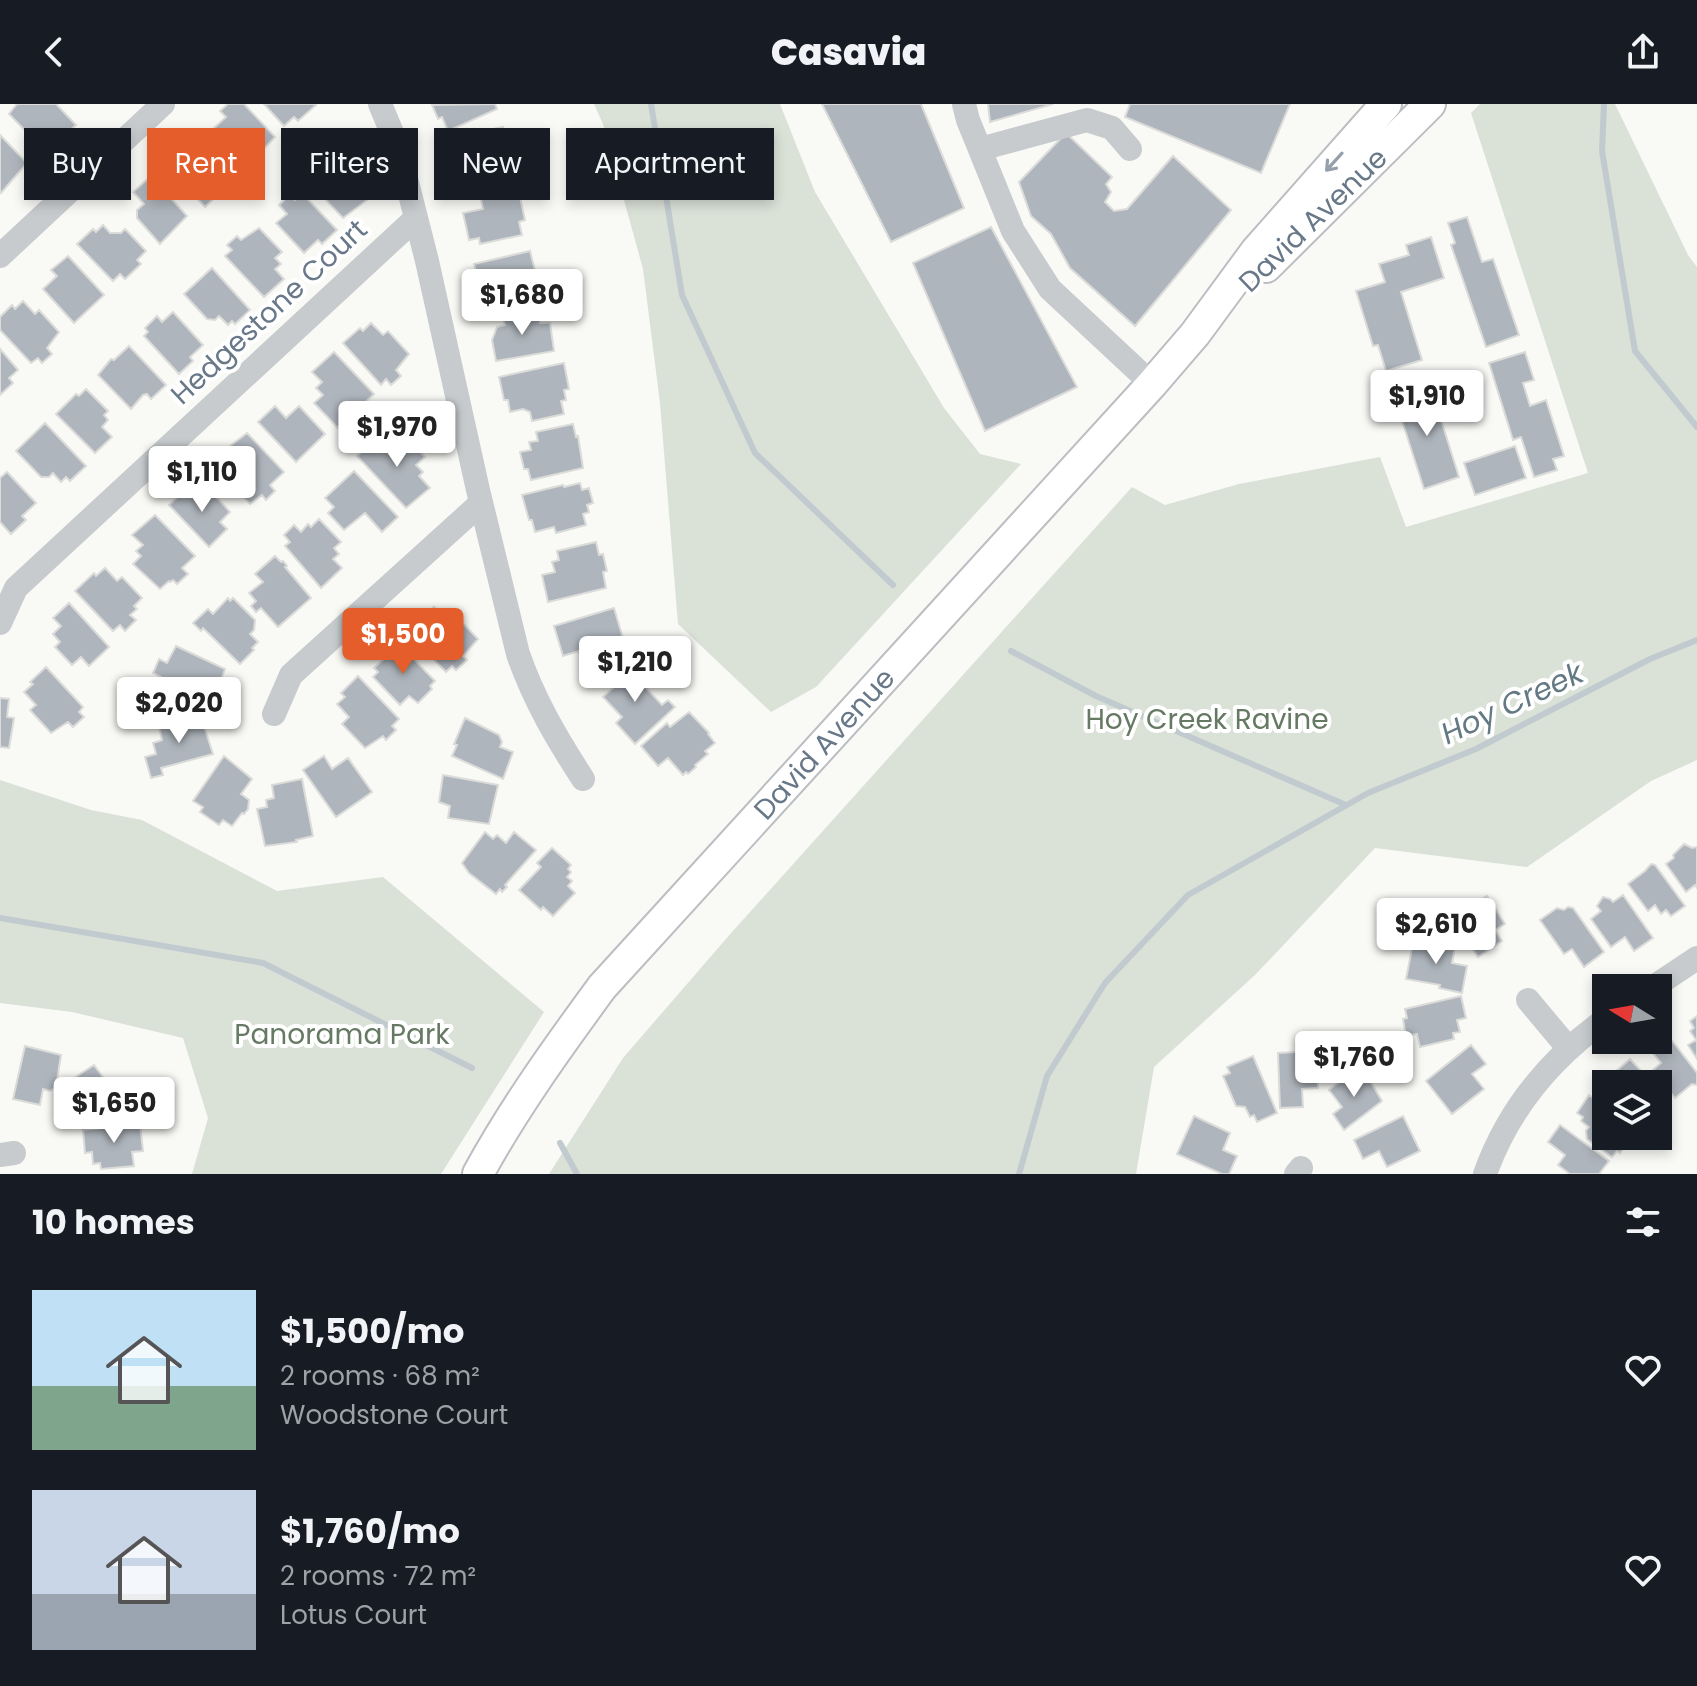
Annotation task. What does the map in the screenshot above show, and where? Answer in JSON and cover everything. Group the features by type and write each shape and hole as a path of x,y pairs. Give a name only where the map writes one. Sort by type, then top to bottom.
{"main road":[{"name":"David Avenue","path":"478,1174 546,1064 602,987 1152,384 1195,334 1256,251 1386,104"},
{"name":"David Avenue","path":"1195,334 1430,104"}],"street":[{"path":"0,256 163,104"},
{"path":"380,104 398,147 481,503 526,679 548,723 583,779"},
{"path":"964,104 1013,231 1050,289 1152,384"},
{"path":"980,149 1087,120 1112,128 1130,149"},
{"name":"Hedgestone Court","path":"0,623 16,588 416,218"},
{"path":"274,714 291,675 481,503"},
{"path":"1672,975 1697,958"},
{"path":"1528,1000 1569,1049"},
{"path":"1485,1174 1499,1140 1519,1107 1547,1070 1592,1030"}],"green space":[{"path":"594,104 780,104 815,192 944,408 980,454 1021,464 816,687 771,712 678,624 660,403 643,269 624,200 774,200 774,128 604,128"},
{"name":"Hoy Creek Ravine","path":"1480,104 1615,104 1688,255 1697,267 1697,760 1651,781 1527,867 1375,848 1255,975 1154,1067 1136,1174 549,1174 623,1058 732,932 1132,487 1165,505 1239,484 1380,457 1406,527 1588,473 1471,113"},
{"name":"Panorama Park","path":"0,780 91,810 142,820 277,891 383,877 544,1012 441,1174 192,1174 208,1118 183,1038 72,1012 0,1003"}],"building":[{"path":"17,104 56,104 76,125 73,128 24,129 9,114"},
{"path":"228,104 244,104 275,137 265,148 265,128 214,128 226,117 220,111"},
{"path":"264,104 316,105 298,121 294,117 284,126"},
{"path":"495,104 497,109 455,128 447,128 442,117 438,119 432,105"},
{"path":"822,104 921,104 964,208 891,242"},
{"path":"988,104 1053,104 990,122"},
{"path":"1130,104 1290,104 1261,173 1125,117"},
{"path":"1066,133 1112,177 1106,184 1111,192 1105,202 1114,211 1127,209 1173,156 1231,210 1135,326 1070,268 1051,234 1031,216 1019,182"},
{"path":"0,135 24,160 24,166 0,192"},
{"path":"147,180 147,200 173,200 187,216 160,244 137,218 137,210 144,204 133,192"},
{"path":"198,200 212,200 205,207"},
{"path":"284,200 309,200 337,230 322,244 318,240 304,253 276,223 287,214 279,205"},
{"path":"326,200 367,200 343,218"},
{"path":"481,200 521,200 525,220 519,222 522,235 480,244 479,238 469,240 463,213 483,209"},
{"path":"1467,217 1482,262 1493,259 1519,335 1486,347 1451,245 1455,243 1448,223"},
{"path":"103,225 110,233 121,233 125,229 146,251 137,260 141,264 125,279 120,274 113,281 77,244 93,229 96,232"},
{"path":"991,227 1077,387 985,431 913,263"},
{"path":"259,228 282,252 275,258 281,264 275,269 284,279 264,297 225,256 232,250 227,245 237,236 241,240"},
{"path":"1431,237 1444,278 1401,292 1422,360 1386,371 1378,345 1373,346 1356,291 1385,282 1379,264 1409,255 1406,245"},
{"path":"530,251 540,290 536,293 499,297 494,279 479,283 474,264"},
{"path":"68,256 104,295 74,323 43,289 57,276 51,270"},
{"path":"212,268 250,310 235,324 232,321 228,325 219,316 215,320 207,319 184,294"},
{"path":"23,301 35,314 39,310 59,332 47,348 52,354 42,363 38,358 31,363 0,330 0,317 12,305 15,309"},
{"path":"538,311 540,323 550,323 554,351 496,361 492,340 497,327 505,325 503,319"},
{"path":"173,312 203,345 190,357 193,361 179,374 144,336 148,332 145,328 157,316 162,322"},
{"path":"371,323 383,335 388,331 409,354 396,370 401,376 391,385 386,379 381,385 343,343"},
{"path":"129,346 166,385 151,399 147,394 143,395 131,409 98,375 111,359 114,360"},
{"path":"0,349 18,370 9,378 13,383 0,395"},
{"path":"334,352 374,394 338,428 314,403 323,395 316,388 322,382 312,372"},
{"path":"1525,352 1534,380 1523,383 1530,406 1546,400 1564,456 1553,459 1557,470 1534,477 1521,437 1513,440 1489,363"},
{"path":"564,363 569,389 564,390 566,400 561,401 564,414 532,421 530,412 523,409 510,412 499,377"},
{"path":"1431,388 1459,477 1424,489 1395,399"},
{"path":"86,389 108,411 104,415 108,420 102,427 112,437 95,453 56,414 76,394 79,396"},
{"path":"275,406 286,418 299,406 325,434 296,462 258,422"},
{"path":"45,423 86,466 70,481 66,477 61,482 53,473 49,477 41,477 16,451"},
{"path":"573,424 583,468 531,480 528,469 524,469 520,452 531,450 529,442 538,441 536,432"},
{"path":"247,433 284,472 270,485 275,491 266,500 262,495 250,504 226,478 232,472 227,467 234,460 225,450"},
{"path":"403,434 425,457 416,465 423,472 419,476 430,488 406,508 357,456 371,443 379,452"},
{"path":"1515,446 1526,478 1475,495 1464,463"},
{"path":"354,471 398,517 382,532 365,513 344,530 328,513 334,507 325,498"},
{"path":"7,472 36,503 22,516 26,520 11,534 0,522 0,478"},
{"path":"580,483 582,490 589,488 593,503 587,505 589,512 583,514 586,525 556,533 554,527 535,532 522,495"},
{"path":"200,487 204,492 208,488 230,512 220,522 227,529 209,547 169,505 184,491 190,497"},
{"path":"155,515 195,556 182,568 188,574 177,584 169,581 160,589 133,564 141,556 136,551 143,545 132,535"},
{"path":"319,519 341,542 334,548 339,554 333,559 342,568 321,588 285,546 290,542 284,535 294,525 301,532"},
{"path":"596,542 607,571 603,572 606,588 548,602 542,575 555,572 552,562 559,560 557,551"},
{"path":"275,556 283,561 311,598 278,627 261,608 256,612 251,606 256,601 249,593 263,582 255,574"},
{"path":"105,568 117,581 122,577 142,598 130,615 136,620 125,631 120,625 113,631 75,591 94,573 96,576"},
{"path":"228,598 230,601 233,598 255,620 254,630 250,634 258,642 240,664 203,628 201,631 193,623 208,609 213,614"},
{"path":"69,603 109,647 89,666 81,657 72,665 55,647 60,642 53,634 61,626 53,618"},
{"path":"434,607 447,620 454,614 478,639 463,656 467,660 456,670 452,666 446,672 404,629 423,611 426,615"},
{"path":"614,608 628,655 595,666 592,656 581,659 579,651 563,656 554,626"},
{"path":"396,641 435,681 430,686 432,689 418,703 409,696 400,705 373,677 378,672 374,668 385,658 382,654"},
{"path":"176,646 225,669 214,699 205,695 202,703 193,699 189,707 155,688 161,677 153,673 159,659 167,663"},
{"path":"46,667 83,707 79,712 84,717 73,727 68,722 51,733 30,710 36,705 24,692"},
{"path":"620,669 625,675 632,669 637,675 642,671 650,680 643,685 662,705 668,700 675,707 635,744 616,723 622,717 603,697 613,688 607,682"},
{"path":"358,676 399,719 392,726 396,730 386,740 383,736 365,748 342,724 349,717 337,704 345,697 341,693"},
{"path":"0,698 9,699 7,717 14,718 9,748 0,747"},
{"path":"689,712 715,743 705,751 708,754 696,767 683,775 668,758 658,766 641,746 667,723 670,727"},
{"path":"200,714 213,754 161,768 163,775 151,778 145,757 156,754 153,743 162,740 159,726"},
{"path":"465,718 499,735 502,742 500,747 513,752 503,779 452,756"},
{"path":"224,756 252,779 241,794 249,800 248,809 232,826 223,820 219,825 200,812 203,807 193,801"},
{"path":"324,756 332,769 348,758 372,792 336,817 303,770"},
{"path":"443,775 498,785 489,824 448,818 450,806 439,802"},
{"path":"302,779 313,836 297,842 265,846 257,809 267,807 266,800 274,798 272,785"},
{"path":"485,832 493,839 497,835 506,843 514,832 536,850 505,885 507,887 496,894 469,873 462,863"},
{"path":"1684,844 1697,847 1697,888 1695,885 1686,892 1666,864"},
{"path":"552,848 571,865 567,877 572,881 568,886 575,893 553,916 543,907 541,910 519,890 541,867 537,863"},
{"path":"1651,864 1655,865 1685,906 1671,916 1666,910 1661,914 1655,905 1648,911 1628,884"},
{"path":"1623,895 1653,938 1634,951 1625,937 1611,947 1591,919 1601,911 1597,906 1603,897 1613,902"},
{"path":"1487,896 1505,924 1495,930 1502,941 1478,957 1453,919"},
{"path":"1557,908 1564,910 1573,908 1604,952 1584,967 1572,949 1564,954 1540,920"},
{"path":"1414,938 1455,946 1452,963 1467,966 1462,993 1439,988 1440,985 1406,979"},
{"path":"1461,996 1466,1018 1457,1020 1460,1032 1453,1033 1454,1039 1420,1047 1417,1034 1406,1036 1405,1009"},
{"path":"1697,1016 1697,1059 1688,1045 1696,1040 1690,1031 1694,1028 1690,1021"},
{"path":"1672,1041 1697,1073 1697,1085 1692,1084 1675,1098 1672,1094 1672,1070 1653,1070 1661,1063 1654,1054 1672,1054"},
{"path":"1471,1045 1486,1064 1472,1074 1484,1089 1452,1114 1426,1081"},
{"path":"25,1046 61,1055 56,1087 50,1091 43,1089 40,1105 13,1099"},
{"path":"1316,1051 1318,1088 1302,1089 1303,1107 1280,1108 1278,1053"},
{"path":"1253,1056 1277,1113 1257,1122 1245,1107 1236,1106 1223,1076 1230,1073 1227,1067"},
{"path":"1630,1059 1640,1070 1617,1070"},
{"path":"94,1065 118,1098 76,1127 58,1100 73,1090 68,1082"},
{"path":"1352,1072 1358,1080 1366,1074 1382,1101 1344,1130 1333,1114 1342,1107 1329,1090"},
{"path":"1589,1095 1592,1097 1592,1143 1587,1139 1589,1127 1577,1113"},
{"path":"1194,1116 1230,1133 1223,1150 1237,1156 1229,1174 1222,1174 1177,1154"},
{"path":"1403,1116 1420,1151 1387,1167 1379,1151 1363,1159 1354,1140"},
{"path":"140,1124 143,1151 132,1152 134,1166 101,1169 100,1163 93,1164 92,1152 85,1153 83,1130"},
{"path":"1560,1125 1609,1161 1599,1174 1570,1174 1558,1165 1565,1155 1548,1142"},
{"path":"1602,1150 1622,1150 1620,1153 1617,1151 1612,1157"}],"waterway":[{"path":"651,104 682,295 755,453 893,585"},
{"path":"1604,104 1602,151 1635,351 1697,427"},
{"name":"Hoy Creek","path":"1019,1174 1047,1076 1105,983 1188,895 1368,793 1476,749 1650,659 1697,640"},
{"path":"1011,651 1096,696 1346,805"},
{"path":"0,918 263,963 472,1068"},
{"path":"560,1143 577,1174"}]}
